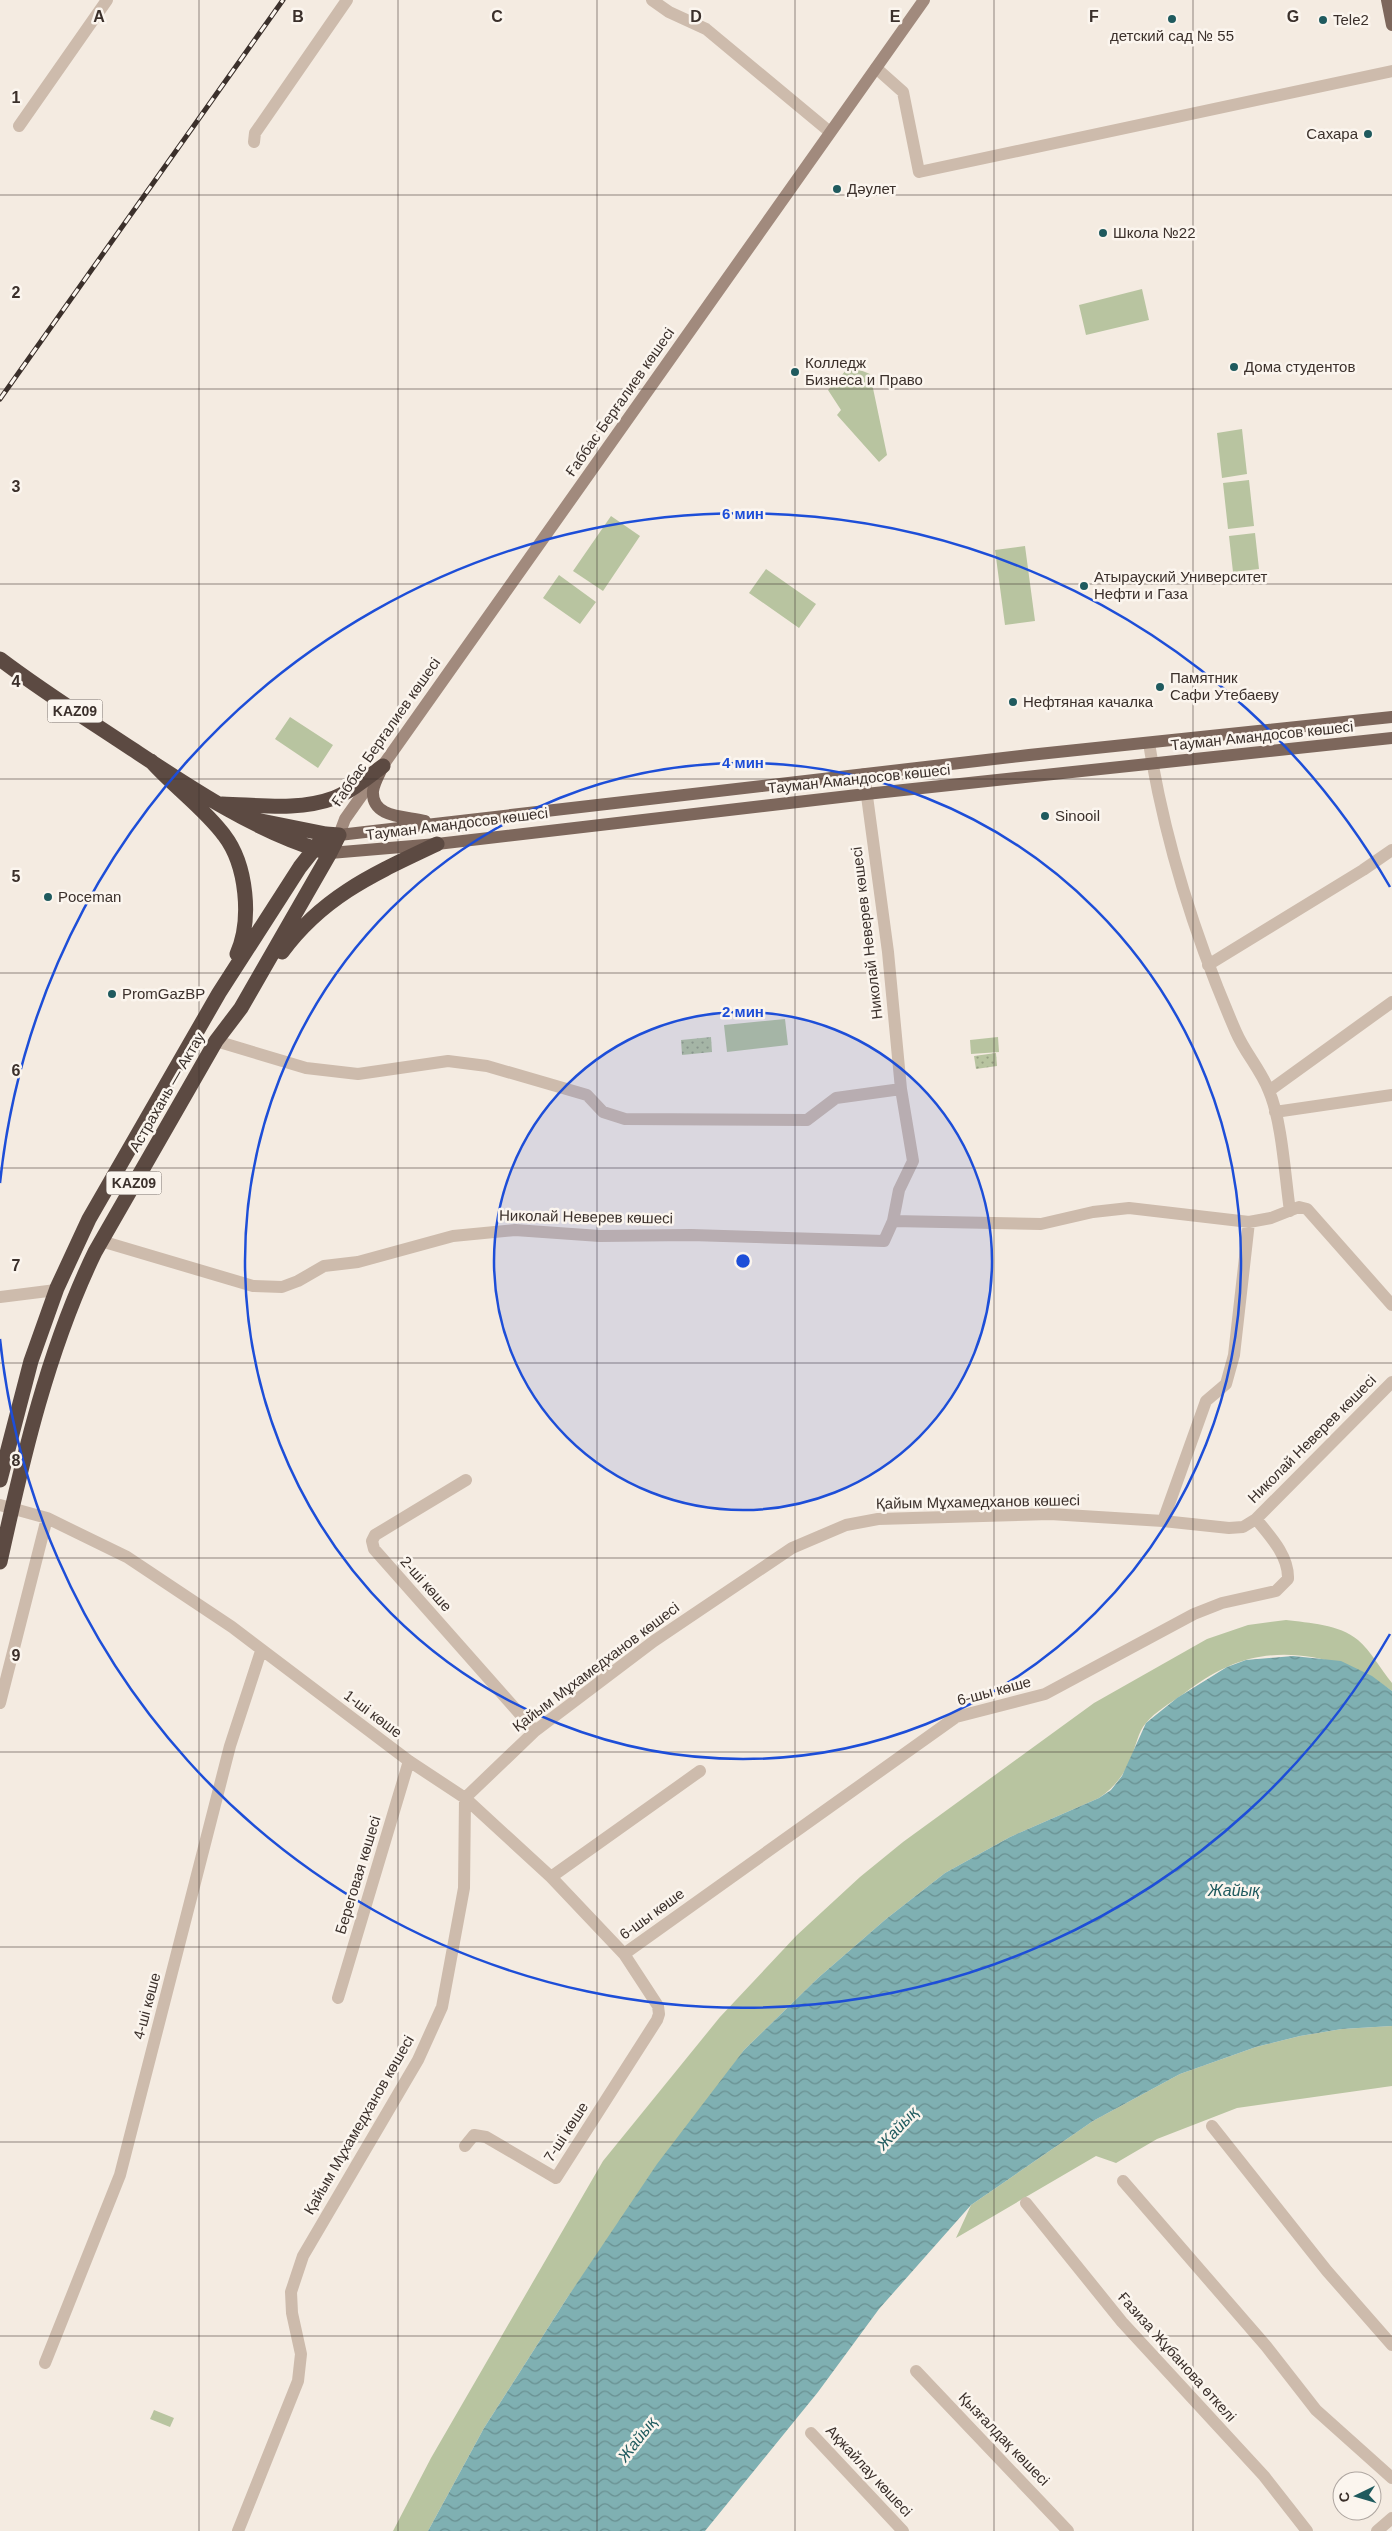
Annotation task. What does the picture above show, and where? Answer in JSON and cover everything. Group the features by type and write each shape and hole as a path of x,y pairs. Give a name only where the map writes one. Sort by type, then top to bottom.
{"highway":[{"name":"KAZ09","path":"0,659 33,684 218,804 281,836 330,853"},
{"path":"151,761 225,836 240,870 245,890 246,915 243,940 219,993 228,996 241,1008 288,944 317,914 349,888 379,870 437,844"},
{"path":"218,804 279,807 319,802 336,797 356,786 383,766"},
{"name":"KAZ09","path":"246,818 336,830"},
{"name":"Астрахань — Актау","path":"0,1480 2,1459 31,1361 56,1290 89,1219 219,993 314,848 336,830"},
{"name":"Астрахань — Актау","path":"0,1562 6,1507 58,1339 78,1288 101,1241 216,1042 241,1008 330,853 336,830"}],"main road":[{"name":"Ғаббас Берғалиев көшесі","path":"336,830 924,0"},
{"path":"1387,0 1392,25"},
{"name":"Тауман Амандосов көшесі","path":"336,830 435,824 864,774 1392,717"},
{"name":"Тауман Амандосов көшесі","path":"330,853 437,844 866,794 1392,738"},
{"path":"383,766 373,790 374,800 378,807 385,813 435,824"}],"street":[{"path":"20,126 107,0"},
{"path":"254,142 255,133 347,0"},
{"path":"652,0 669,12 706,29 830,132"},
{"path":"876,68 903,92 919,172 1392,71"},
{"path":"1149,743 1152,764 1180,884 1208,964 1237,1034 1269,1091 1275,1112 1290,1210"},
{"name":"Николай Неверев көшесі","path":"101,1241 253,1286 282,1286 298,1281 324,1266 358,1262 453,1236 515,1230 600,1236 691,1235 884,1241 893,1221 899,1190 913,1161 901,1089 888,952 864,774"},
{"path":"1208,964 1363,870 1392,850"},
{"path":"1269,1091 1392,1002"},
{"path":"216,1042 306,1068 358,1074 448,1061 487,1066 587,1095 603,1112 625,1119 807,1120 836,1098 901,1089"},
{"path":"1275,1112 1392,1095"},
{"path":"893,1221 1041,1224 1093,1212 1129,1208 1249,1222 1299,1207 1307,1210 1392,1304"},
{"path":"1163,1521 1206,1400 1226,1384 1234,1355 1249,1222"},
{"path":"0,1297 56,1290"},
{"name":"Николай Неверев көшесі","path":"1256,1519 1392,1382"},
{"name":"2-ші көше","path":"466,1480 375,1535 372,1541 374,1550 535,1731"},
{"name":"1-ші көше","path":"6,1507 47,1518 127,1557 232,1627 261,1651 409,1761 465,1798 551,1877 624,1954 658,2006 660,2014"},
{"name":"Қайым Мұхамедханов көшесi","path":"238,2531 298,2382 301,2354 292,2313 291,2292 303,2256 418,2060 442,2007 464,1888 465,1798 535,1731 654,1640 784,1554 846,1525 878,1519 1050,1514 1163,1521 1229,1528 1243,1527 1256,1519"},
{"path":"0,1703 47,1518"},
{"name":"6-шы көше","path":"624,1954 956,1717 1046,1694 1194,1614 1222,1603 1276,1591 1288,1579 1285,1560 1270,1536 1256,1519"},
{"name":"4-шi көше","path":"45,2363 120,2174 230,1746 261,1651"},
{"name":"Береговая көшесі","path":"338,1998 409,1761"},
{"path":"551,1877 700,1770"},
{"name":"7-шi көше","path":"465,2146 474,2135 486,2137 556,2178 660,2014"},
{"path":"1212,2126 1327,2271 1392,2345"},
{"path":"1122,2181 1266,2346 1316,2410 1392,2478"},
{"name":"Ғазиза Жұбанова өткелі","path":"1026,2203 1122,2322 1264,2476 1307,2531"},
{"name":"Қызғалдақ көшесі","path":"916,2371 1068,2531"},
{"name":"Ақжайлау көшесі","path":"811,2433 903,2531"},
{"path":"1376,2531 1392,2518"}],"green space":[{"path":"1142,289 1149,320 1086,335 1079,305"},
{"path":"850,366 870,374 887,455 879,462 837,415 841,410 828,390"},
{"path":"1242,429 1247,474 1222,478 1217,433"},
{"path":"1249,480 1254,526 1228,529 1223,483"},
{"path":"611,516 640,536 603,591 573,571"},
{"path":"1255,533 1259,569 1233,572 1229,536"},
{"path":"1025,546 1035,621 1005,625 995,550"},
{"path":"766,569 816,604 799,628 749,593"},
{"path":"559,575 596,602 580,624 543,598"},
{"path":"290,717 333,745 318,768 275,739"},
{"path":"785,1019 788,1045 727,1052 724,1025"},
{"path":"711,1037 712,1052 682,1055 681,1040"},
{"path":"998,1037 999,1052 971,1054 970,1040"},
{"path":"996,1053 997,1066 976,1069 974,1056"},
{"path":"1286,1620 1333,1627 1358,1640 1372,1655 1392,1683 1392,1691 1374,1679 1355,1670 1334,1662 1312,1657 1291,1655 1269,1656 1247,1660 1227,1667 1198,1683 1150,1719 1143,1727 1131,1758 1118,1781 1099,1798 1010,1837 945,1873 886,1919 818,1978 744,2050 567,2298 484,2428 428,2531 393,2531 431,2458 603,2161 720,2017 797,1935 860,1877 903,1842 1094,1703 1207,1639 1248,1625"},
{"path":"1392,2026 1392,2086 1237,2108 1157,2139 1116,2163 1096,2156 956,2238 971,2205 1093,2121 1180,2074 1256,2047 1300,2036 1342,2029"},
{"path":"154,2410 174,2418 170,2427 150,2419"}],"water":[{"name":"Жайық","path":"1293,1656 1341,1661 1372,1676 1392,1691 1392,2026 1342,2029 1300,2036 1256,2047 1180,2074 1093,2121 971,2205 879,2309 818,2392 705,2531 428,2531 484,2428 567,2298 657,2164 744,2050 818,1978 886,1919 945,1873 1010,1837 1099,1798 1111,1790 1122,1776 1146,1723 1177,1698 1227,1667 1246,1660"}],"railway":[{"path":"0,399 283,0"}],"place":[{"name":"детский сад № 55","path":"1172,19"},
{"name":"Tele2","path":"1323,20"},
{"name":"Сахара","path":"1368,134"},
{"name":"Дәулет","path":"837,189"},
{"name":"Школа №22","path":"1103,233"},
{"name":"Дома студентов","path":"1234,367"},
{"name":"Колледж Бизнеса и Право","path":"795,372"},
{"name":"Атырауский Университет Нефти и Газа","path":"1084,586"},
{"name":"Памятник Сафи Утебаеву","path":"1160,687"},
{"name":"Нефтяная качалка","path":"1013,702"},
{"name":"Sinooil","path":"1045,816"},
{"name":"Poceman","path":"48,897"},
{"name":"PromGazBP","path":"112,994"}]}
